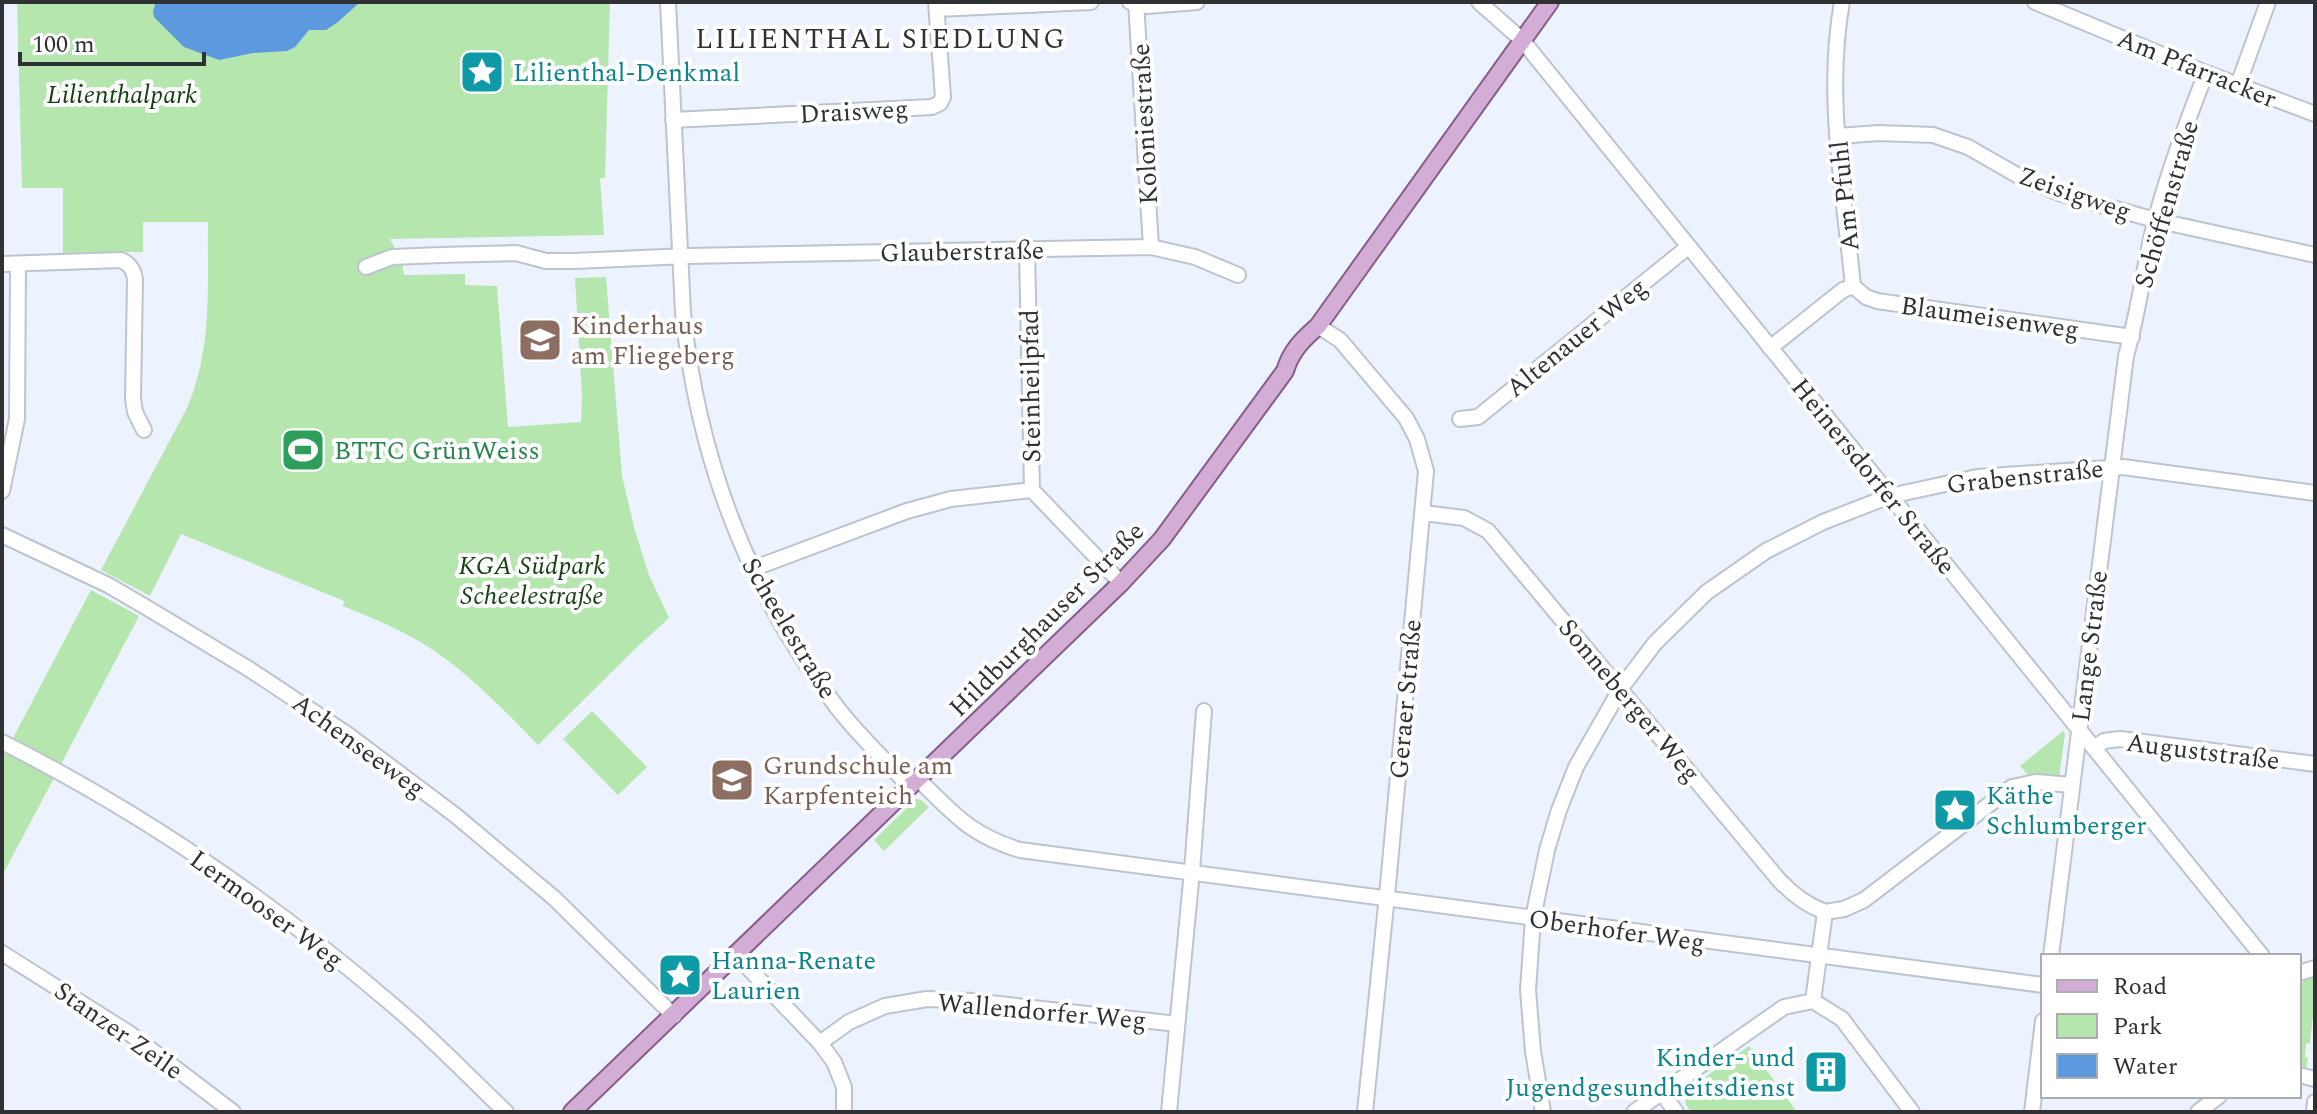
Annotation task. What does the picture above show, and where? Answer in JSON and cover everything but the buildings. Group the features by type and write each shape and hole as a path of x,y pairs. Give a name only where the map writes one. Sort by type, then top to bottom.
{"main road":[{"name":"Hildburghauser Straße","path":"572,1112 1121,583 1162,539 1285,371 1289,357 1318,326 1550,2"}],"street":[{"name":"Scheelestraße","path":"668,2 687,350 702,430 724,503 770,605 826,692 870,745 914,783"},
{"path":"937,6 1091,2"},
{"path":"1134,3 1147,6 1197,2"},
{"name":"Heinersdorfer Straße","path":"1479,2 1522,40 2260,954"},
{"name":"Am Pfuhl","path":"1770,348 1843,290 1853,286 1835,78 1837,25 1842,2"},
{"name":"Am Pfarracker","path":"2035,2 2206,73 2315,114"},
{"path":"2238,85 2268,2"},
{"name":"Koloniestraße","path":"1134,3 1151,247"},
{"name":"Draisweg","path":"673,120 932,107 940,103 943,97 937,6"},
{"name":"Schöffenstraße","path":"2132,337 2155,220 2176,151 2206,73"},
{"name":"Zeisigweg","path":"1838,136 1879,133 1933,135 1968,147 2022,178 2059,193 2155,220 2315,255"},
{"name":"Glauberstraße","path":"681,258 1151,247 1195,257 1238,275"},
{"name":"Altenauer Weg","path":"1460,419 1478,417 1688,247"},
{"name":"Steinheilpfad","path":"1027,250 1032,490 1121,583"},
{"path":"366,267 392,257 441,255 516,253 546,261 681,258"},
{"path":"2,264 121,260 131,267 135,280 133,399 135,412 144,430"},
{"path":"2,491 17,419 18,264"},
{"name":"Blaumeisenweg","path":"1853,286 1866,297 1877,301 2132,337"},
{"name":"Geraer Straße","path":"1318,326 1340,340 1406,418 1417,439 1426,471 1365,1112"},
{"name":"Lange Straße","path":"2051,954 2111,467 2126,356 2132,337"},
{"name":"Grabenstraße","path":"1543,1112 1533,1051 1528,990 1533,918 1559,810 1576,767 1621,688 1655,643 1707,592 1766,551 1823,522 1890,496 1977,477 2111,467 2315,493"},
{"path":"752,569 907,511 951,499 1032,490"},
{"name":"Sonneberger Weg","path":"1423,513 1464,518 1488,531 1779,880 1794,896 1825,912"},
{"name":"Achenseeweg","path":"2,535 108,585 260,676 347,734 455,815 554,898 674,1016"},
{"path":"1169,1112 1204,711"},
{"name":"Auguststraße","path":"2094,748 2104,741 2120,739 2315,764"},
{"name":"Lermooser Weg","path":"2,742 123,809 254,896 396,1007 506,1112"},
{"path":"1813,1001 1825,912 1844,909 1864,900 2012,787 2036,782 2072,785"},
{"name":"Oberhofer Weg","path":"914,783 966,826 986,838 1020,850 2041,985"},
{"name":"Stanzer Zeile","path":"2,953 129,1033 233,1112"},
{"path":"736,955 820,1043 840,1072 844,1087 844,1112"},
{"name":"Wallendorfer Weg","path":"820,1043 849,1022 885,1006 927,999 972,1001 1177,1024"},
{"path":"1634,1112 1784,1007 1813,1001 1842,1019 1912,1112"},
{"path":"2032,1112 2041,1038"},
{"path":"1662,1093 1676,1112"},
{"path":"2198,1112 2216,1098"},
{"path":"2314,1112 2315,1102"}],"green space":[{"path":"17,2 610,2 605,178 600,178 604,235 390,239 402,261 404,275 465,274 465,285 497,286 508,427 581,422 575,278 606,277 622,476 649,575 669,618 538,745 469,677 422,643 343,606 344,601 181,534 150,596 101,570 187,408 195,385 207,316 208,222 143,222 143,252 63,253 63,188 22,188"},
{"path":"91,590 139,616 61,764 13,738"},
{"path":"592,711 647,767 618,795 563,739"},
{"path":"2063,731 2059,777 2028,775 2020,766"},
{"path":"4,751 54,778 2,876 2,755"},
{"path":"916,799 929,807 884,851 874,840"},
{"path":"2315,975 2306,1069 2301,1067 2301,979"},
{"path":"1749,1046 1797,1112 1691,1112 1685,1103 1687,1090"}],"water":[{"path":"156,2 359,3 326,30 309,30 295,47 287,51 253,53 219,60 184,47 154,17"}],"place":[{"name":"Lilienthal-Denkmal","path":"482,72"},
{"name":"Kinderhaus am Fliegeberg","path":"540,340"},
{"name":"BTTC GrünWeiss","path":"303,450"},
{"name":"Grundschule am Karpfenteich","path":"732,780"},
{"name":"Käthe Schlumberger","path":"1955,810"},
{"name":"Hanna-Renate Laurien","path":"680,975"},
{"name":"Kinder- und Jugendgesundheitsdienst","path":"1826,1072"}],"district":[{"name":"LILIENTHAL SIEDLUNG","path":"881,38"}],"park label":[{"name":"Lilienthalpark","path":"122,94"},
{"name":"KGA Südpark Scheelestraße","path":"532,580"}]}
